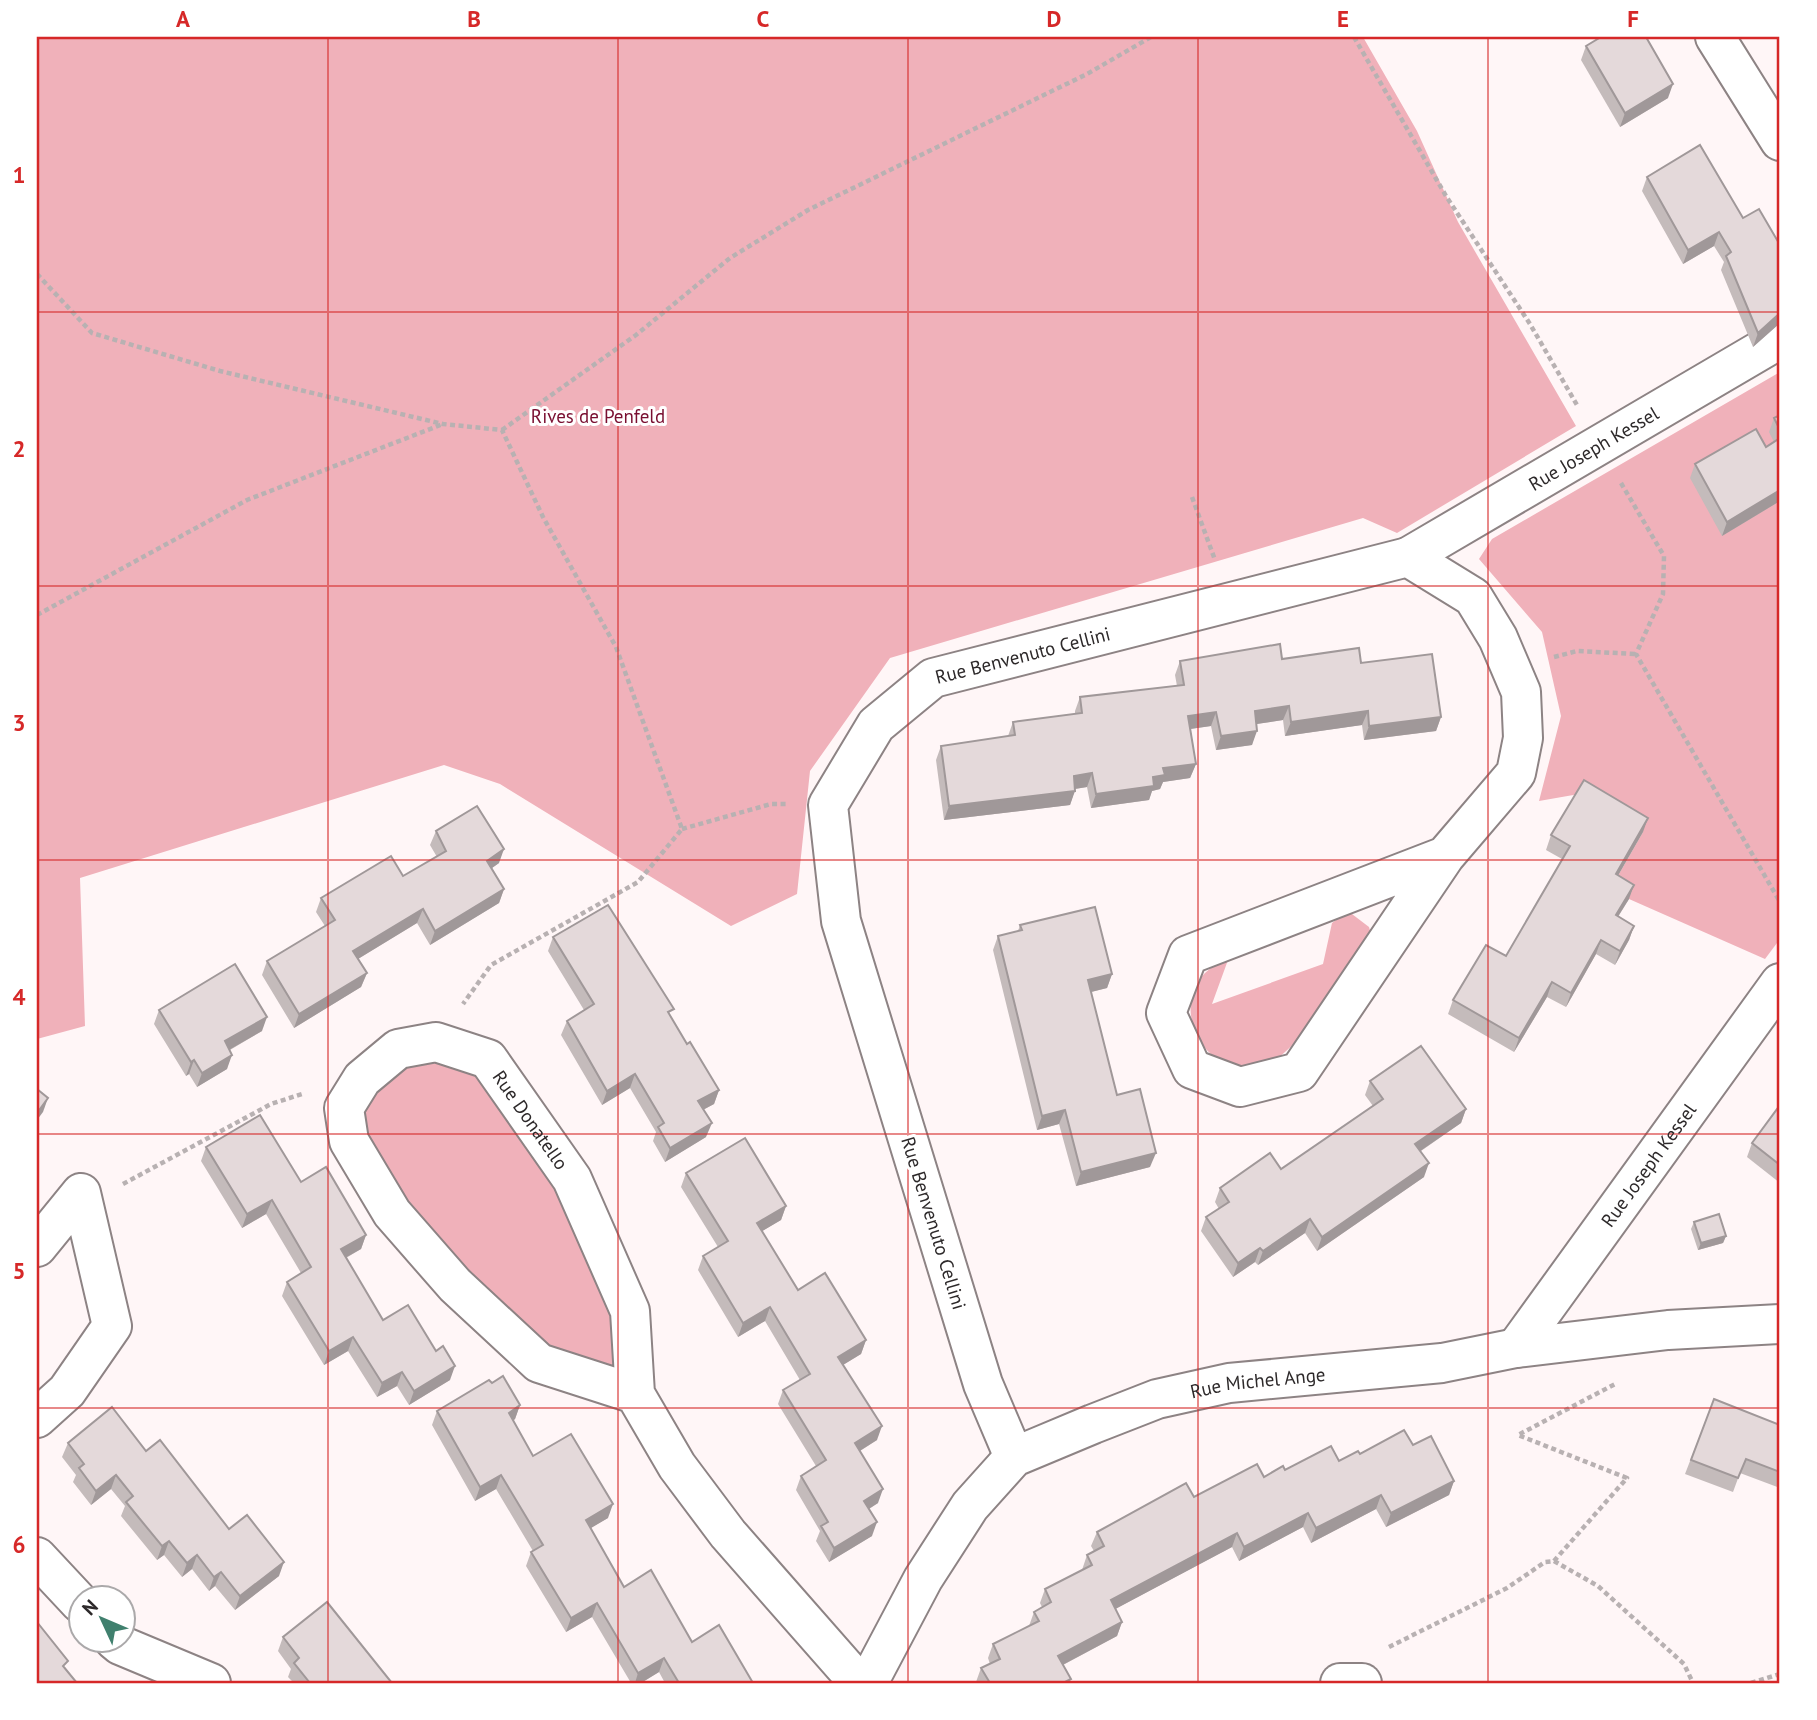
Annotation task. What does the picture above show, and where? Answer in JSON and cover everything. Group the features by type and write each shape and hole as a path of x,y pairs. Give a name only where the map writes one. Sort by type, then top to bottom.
{"street":[{"path":"1715,37 1780,141"},
{"name":"Rue Joseph Kessel","path":"1408,556 1780,339"},
{"path":"1408,556 1472,597 1498,638 1521,692 1523,738 1517,773 1445,856 1299,1072 1240,1087 1192,1069 1166,1013 1188,956 1445,856"},
{"name":"Rue Benvenuto Cellini","path":"1014,1457 983,1384 841,921 828,805 876,725 933,678 1408,556"},
{"name":"Rue Joseph Kessel","path":"1516,1348 1780,983"},
{"name":"Rue Donatello","path":"344,1108 362,1079 398,1049 436,1042 488,1059 572,1179 631,1311 635,1394 677,1465 728,1535 859,1683"},
{"path":"344,1108 349,1142 392,1213 455,1285 539,1363 635,1394"},
{"path":"37,1247 81,1193 112,1326 67,1391 37,1418"},
{"name":"Rue Michel Ange","path":"868,1683 936,1558 970,1506 1014,1457 1157,1399 1229,1383 1442,1363 1516,1348 1668,1330 1780,1324"},
{"path":"37,1557 66,1588"},
{"path":"136,1652 211,1683"}],"path":[{"path":"37,274 92,333 220,371 443,424 502,430 636,335 730,258 808,210 1087,74 1151,37"},
{"path":"1354,37 1446,196 1530,324 1664,556 1663,594 1636,654"},
{"path":"37,615 247,500 443,424"},
{"path":"502,430 543,517 616,647 682,829"},
{"path":"1192,498 1228,601"},
{"path":"1511,667 1577,651 1636,654"},
{"path":"1636,654 1780,902"},
{"path":"436,1042 491,965 638,882 682,829 771,804 828,805"},
{"path":"117,1187 271,1104 308,1092 344,1108"},
{"path":"1554,1562 1627,1478 1518,1435 1622,1380"},
{"path":"1348,1683 1397,1640 1507,1588 1545,1562 1554,1562 1598,1586 1684,1664 1693,1683"},
{"path":"1751,1683 1780,1674"}],"green space":[{"name":"Rives de Penfeld","path":"37,37 1363,37 1417,131 1458,222 1576,426 1397,533 1363,518 890,658 810,771 797,894 731,926 500,784 444,765 80,878 85,1026 37,1039"},
{"path":"1780,372 1780,939 1765,959 1629,899 1611,888 1643,832 1579,794 1539,801 1561,716 1542,632 1479,559 1492,539"},
{"path":"1348,911 1369,927 1371,934 1304,1032 1274,1060 1236,1066 1217,1059 1203,1045 1194,1027 1191,1007 1195,988 1207,971 1228,960 1212,1004 1323,964 1332,923"},
{"path":"398,1049 488,1059 572,1179 635,1394 539,1363 349,1141 362,1079"}],"building":[{"path":"1601,37 1646,37 1673,84 1625,113 1586,46"},
{"path":"1700,145 1743,218 1759,209 1780,245 1780,313 1758,333 1726,256 1731,252 1719,232 1688,250 1647,177"},
{"path":"1780,415 1780,430 1774,418"},
{"path":"1756,429 1766,447 1780,438 1780,490 1727,522 1695,464"},
{"path":"1280,644 1282,659 1359,648 1361,663 1432,654 1441,717 1369,726 1368,711 1291,722 1289,706 1255,711 1257,731 1221,736 1216,712 1188,716 1196,764 1163,768 1165,775 1153,777 1154,786 1096,794 1092,773 1074,776 1075,791 949,806 941,746 1015,735 1013,722 1082,713 1080,697 1184,685 1180,661"},
{"path":"1584,780 1648,818 1616,874 1634,885 1616,915 1634,926 1620,951 1601,940 1571,993 1552,982 1519,1038 1453,1000 1486,945 1506,956 1570,846 1551,835"},
{"path":"477,806 504,849 487,861 504,889 435,931 423,909 353,951 367,973 299,1014 267,961 335,920 321,898 391,856 403,876 446,851 436,831"},
{"path":"608,905 674,1009 668,1012 687,1044 690,1042 719,1090 698,1101 712,1123 670,1148 658,1127 664,1123 635,1074 607,1091 567,1021 594,1004 553,937"},
{"path":"1095,907 1112,974 1088,980 1117,1095 1140,1089 1156,1153 1081,1172 1065,1110 1042,1116 998,936 1022,930 1020,925"},
{"path":"235,964 267,1017 225,1041 232,1055 202,1073 194,1060 191,1062 159,1010"},
{"path":"1421,1046 1466,1109 1415,1144 1429,1163 1322,1237 1310,1219 1263,1251 1260,1248 1238,1263 1206,1217 1229,1202 1220,1188 1270,1153 1281,1169 1383,1099 1370,1081"},
{"path":"37,1089 48,1098 37,1113"},
{"path":"1780,1105 1780,1165 1752,1143"},
{"path":"260,1115 301,1182 326,1167 366,1235 341,1249 383,1320 408,1305 436,1351 443,1346 455,1366 414,1391 402,1372 382,1383 353,1337 329,1351 287,1282 311,1267 272,1200 247,1214 206,1147"},
{"path":"745,1138 786,1206 757,1223 798,1290 825,1273 866,1340 838,1357 882,1426 855,1443 883,1489 864,1501 877,1522 834,1548 821,1526 828,1522 801,1476 826,1460 783,1390 810,1374 770,1307 743,1323 703,1256 728,1241 686,1173"},
{"path":"1719,1214 1726,1236 1701,1243 1694,1222"},
{"path":"503,1376 520,1405 509,1413 533,1456 571,1434 613,1504 586,1520 624,1587 651,1570 692,1642 719,1625 753,1683 679,1683 664,1658 638,1673 597,1603 571,1618 531,1552 543,1545 501,1475 480,1487 437,1411 489,1380 492,1383"},
{"path":"1714,1399 1780,1425 1780,1472 1746,1459 1738,1478 1691,1460"},
{"path":"112,1407 146,1451 160,1440 229,1529 247,1515 284,1562 240,1596 221,1572 214,1577 197,1555 187,1563 169,1541 162,1546 126,1502 133,1496 116,1475 96,1491 79,1468 84,1464 68,1443"},
{"path":"1404,1430 1413,1445 1431,1436 1454,1481 1391,1513 1381,1495 1316,1528 1308,1513 1244,1547 1237,1533 1111,1600 1122,1622 1058,1656 1071,1679 1063,1683 990,1683 981,1668 1000,1659 993,1644 1039,1621 1034,1612 1051,1602 1045,1589 1092,1565 1087,1555 1104,1546 1097,1532 1186,1483 1194,1497 1257,1464 1264,1477 1283,1466 1285,1470 1331,1446 1339,1461 1358,1451 1360,1454"},
{"path":"327,1602 392,1683 310,1683 294,1663 299,1658 283,1637"},
{"path":"37,1622 68,1661 63,1666 77,1683 37,1683"}]}
